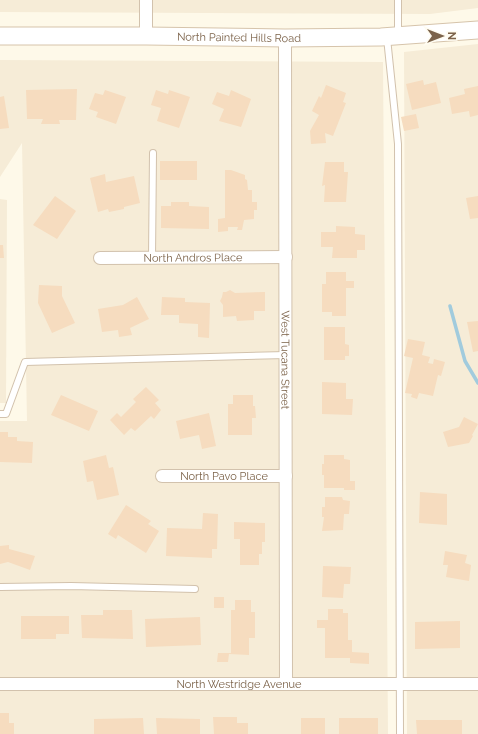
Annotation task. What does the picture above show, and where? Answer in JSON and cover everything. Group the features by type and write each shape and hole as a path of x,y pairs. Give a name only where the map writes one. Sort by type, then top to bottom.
{"street":[{"path":"146,0 146,36"},
{"name":"North Painted Hills Road","path":"0,36 285,38 392,36 478,30"},
{"name":"West Tucana Street","path":"285,38 286,683"},
{"name":"North Andros Place","path":"100,258 286,257"},
{"name":"North Pavo Place","path":"162,476 286,476"},
{"name":"North Westridge Avenue","path":"0,684 478,684"}],"lane":[{"path":"398,0 392,36 398,144 400,734"},
{"path":"152,258 153,154"},
{"path":"0,414 6,414 25,362 286,355"},
{"path":"0,587 71,586 195,590"}],"shaded area":[{"path":"0,0 478,0 478,8 430,14 0,12"},
{"path":"478,44 478,734 407,734 404,52"},
{"path":"0,60 383,62 388,734 0,734 0,421 27,421 22,143 0,177"},
{"path":"0,199 7,200 6,403 0,403"}],"building":[{"path":"423,80 424,85 436,82 441,103 412,110 406,84"},
{"path":"326,85 346,93 343,102 346,103 333,136 325,133 326,143 311,144 310,131 319,115 312,111 319,96 321,98"},
{"path":"478,86 478,115 470,117 469,111 452,114 449,98 465,94 464,89"},
{"path":"77,89 76,120 59,120 60,124 41,124 43,119 27,119 26,90"},
{"path":"105,90 126,97 116,124 96,117 98,112 89,109 95,93 103,95"},
{"path":"156,90 168,94 169,90 190,97 179,128 157,121 161,108 151,105"},
{"path":"231,90 251,99 241,127 219,121 224,109 212,104 217,92 229,96"},
{"path":"4,96 9,128 0,129 0,97"},
{"path":"416,114 419,128 404,131 401,117"},
{"path":"160,161 197,161 197,180 160,180"},
{"path":"325,162 344,162 344,172 348,172 346,202 324,202 325,185 322,186"},
{"path":"225,170 231,170 245,175 248,190 252,190 252,202 257,202 257,210 254,210 254,219 244,220 242,230 237,230 238,227 228,227 228,231 218,232 218,219 225,218"},
{"path":"105,174 106,182 134,176 140,203 124,207 124,209 109,212 108,209 98,212 90,178"},
{"path":"55,196 76,211 57,239 33,225"},
{"path":"478,196 478,218 470,219 466,198"},
{"path":"171,202 189,202 189,206 209,207 209,229 161,228 161,206 171,206"},
{"path":"336,226 355,227 355,234 365,235 365,250 357,250 357,258 332,258 333,247 321,247 321,232 336,232"},
{"path":"0,245 3,245 4,258 0,258"},
{"path":"326,272 346,272 346,281 354,281 354,288 346,288 346,316 332,316 332,312 322,312 322,284 326,284"},
{"path":"39,285 62,286 62,296 75,323 52,333 38,303"},
{"path":"230,290 235,293 265,292 265,311 254,311 254,320 237,321 236,316 223,317 223,305 220,301 223,292"},
{"path":"137,297 149,319 130,328 132,335 119,337 118,330 102,332 98,309 123,305"},
{"path":"162,297 185,298 185,302 210,303 209,338 198,337 198,324 179,323 179,315 161,315"},
{"path":"478,321 478,351 473,352 467,322"},
{"path":"324,327 345,327 345,344 349,345 349,356 345,356 345,360 324,360"},
{"path":"408,339 425,342 422,355 430,357 428,363 433,364 434,359 445,362 441,376 438,375 433,396 419,393 417,399 411,397 412,394 405,393 413,358 404,356"},
{"path":"322,382 346,383 346,399 353,399 352,415 322,414"},
{"path":"146,387 159,400 155,403 161,410 154,419 151,416 135,431 131,428 124,435 110,420 117,413 121,417 136,402 133,399"},
{"path":"61,395 98,411 89,431 51,415"},
{"path":"233,395 253,395 253,406 255,406 256,418 252,418 252,435 228,435 228,404 233,404"},
{"path":"209,413 216,446 202,449 199,435 180,439 176,421"},
{"path":"464,417 478,424 472,435 473,436 469,443 448,447 443,432 459,427"},
{"path":"0,432 8,432 8,437 17,437 17,441 33,442 32,463 0,462"},
{"path":"106,455 109,468 113,467 119,495 97,500 93,481 87,482 83,461"},
{"path":"324,455 344,455 344,459 350,460 350,481 355,481 355,490 344,490 344,488 324,488 322,464 324,464"},
{"path":"420,492 447,494 447,525 419,523"},
{"path":"325,497 342,497 343,500 350,501 349,514 344,514 343,530 322,531 324,517 322,517 322,507 325,507"},
{"path":"126,505 151,521 148,524 159,531 146,553 118,535 116,539 108,534"},
{"path":"203,513 218,514 217,549 212,549 212,558 166,556 167,528 202,529"},
{"path":"234,522 265,523 265,542 262,542 262,554 259,554 259,565 240,565 240,539 234,539"},
{"path":"9,545 9,549 35,556 30,570 8,562 0,564 0,546"},
{"path":"445,551 467,555 465,563 471,565 469,581 446,577 448,565 443,565"},
{"path":"323,566 351,567 350,584 344,584 343,598 322,597"},
{"path":"214,597 224,597 224,608 214,608"},
{"path":"235,600 251,600 251,612 255,612 255,638 249,638 249,655 229,654 228,662 217,662 218,653 231,653 231,610 235,610"},
{"path":"328,609 343,609 343,613 348,613 348,640 352,640 352,652 369,653 369,664 350,663 350,658 325,658 325,628 317,628 317,620 328,620"},
{"path":"103,610 132,610 133,639 82,638 81,615 103,615"},
{"path":"21,616 69,616 69,634 56,634 56,639 21,639"},
{"path":"200,617 201,645 146,647 145,619"},
{"path":"460,621 460,648 415,649 415,622"},
{"path":"0,713 9,713 9,723 14,723 14,734 0,734"},
{"path":"213,717 237,717 237,723 248,723 248,734 214,734"},
{"path":"143,718 144,734 94,734 94,719"},
{"path":"156,718 200,719 200,734 157,734"},
{"path":"301,718 325,718 325,734 301,734"},
{"path":"339,718 378,718 378,734 339,734"},
{"path":"416,720 462,720 462,734 417,734"}],"waterway":[{"path":"450,306 465,361 478,383"}]}
